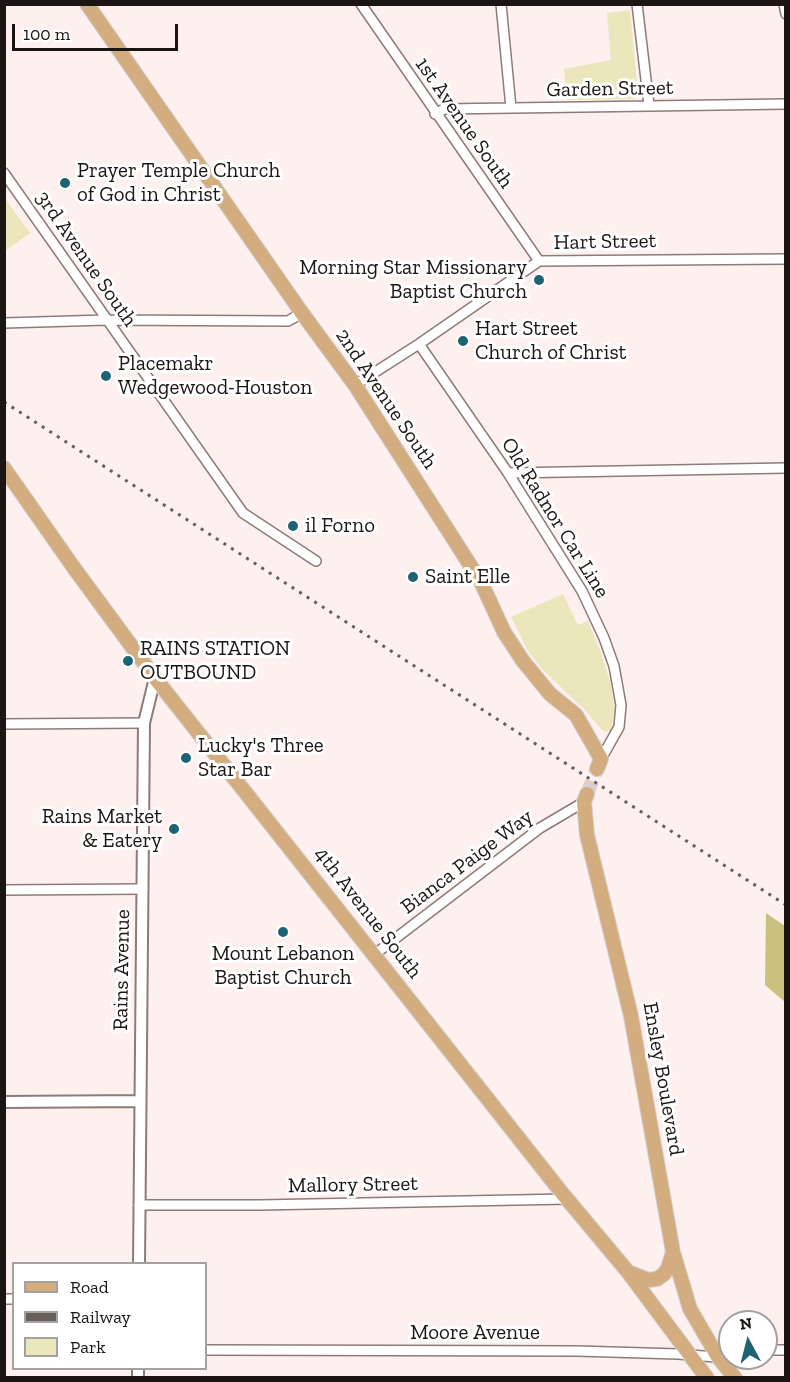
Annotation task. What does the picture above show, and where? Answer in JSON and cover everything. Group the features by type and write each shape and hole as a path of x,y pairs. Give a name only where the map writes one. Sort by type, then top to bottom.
{"main road":[{"name":"2nd Avenue South","path":"87,4 302,313 355,385 481,582 504,632 523,661 550,694 576,715 599,764"},
{"name":"4th Avenue South","path":"5,470 155,678 628,1272 707,1377"},
{"name":"Ensley Boulevard","path":"586,798 587,835 631,1016 673,1252 690,1310 718,1357"},
{"path":"628,1272 648,1280 657,1279 668,1268 673,1252"}],"street":[{"name":"1st Avenue South","path":"361,4 539,261"},
{"path":"501,4 511,108"},
{"path":"638,4 649,105"},
{"path":"784,4 786,14"},
{"name":"Garden Street","path":"435,114 444,109 786,105"},
{"name":"3rd Avenue South","path":"4,173 243,513 316,561"},
{"name":"Hart Street","path":"355,385 539,261 786,259"},
{"path":"4,323 106,320 288,321 302,313"},
{"name":"Old Radnor Car Line","path":"419,344 508,473 582,591 604,638 614,666 621,705 619,727 599,764"},
{"path":"508,473 786,468"},
{"name":"Rains Avenue","path":"139,1262 144,723 155,678"},
{"path":"4,724 144,723"},
{"name":"Bianca Paige Way","path":"375,954 540,828 586,798"},
{"path":"4,890 143,889"},
{"path":"4,1102 139,1101"},
{"name":"Mallory Street","path":"139,1204 260,1205 567,1198"},
{"name":"Moore Avenue","path":"207,1350 577,1351 690,1354 718,1357"}],"green space":[{"path":"630,10 638,93 634,99 567,100 564,69 611,60 607,13"},
{"path":"4,197 30,233 5,251 4,251"},
{"path":"563,594 578,625 588,621 599,647 615,708 611,731 605,732 601,729 586,711 542,669 528,651 511,617"}],"shaded area":[{"path":"766,913 785,926 785,1002 765,985"}],"tunnel":[{"path":"587,794 597,769"}],"railway":[{"path":"4,402 786,905"}],"place":[{"name":"Prayer Temple Church of God in Christ","path":"65,183"},
{"name":"Morning Star Missionary Baptist Church","path":"539,280"},
{"name":"Hart Street Church of Christ","path":"463,341"},
{"name":"Placemakr Wedgewood-Houston","path":"106,376"},
{"name":"il Forno","path":"293,526"},
{"name":"Saint Elle","path":"413,577"},
{"name":"RAINS STATION OUTBOUND","path":"128,661"},
{"name":"Lucky's Three Star Bar","path":"186,758"},
{"name":"Rains Market & Eatery","path":"174,829"},
{"name":"Mount Lebanon Baptist Church","path":"283,932"}]}
